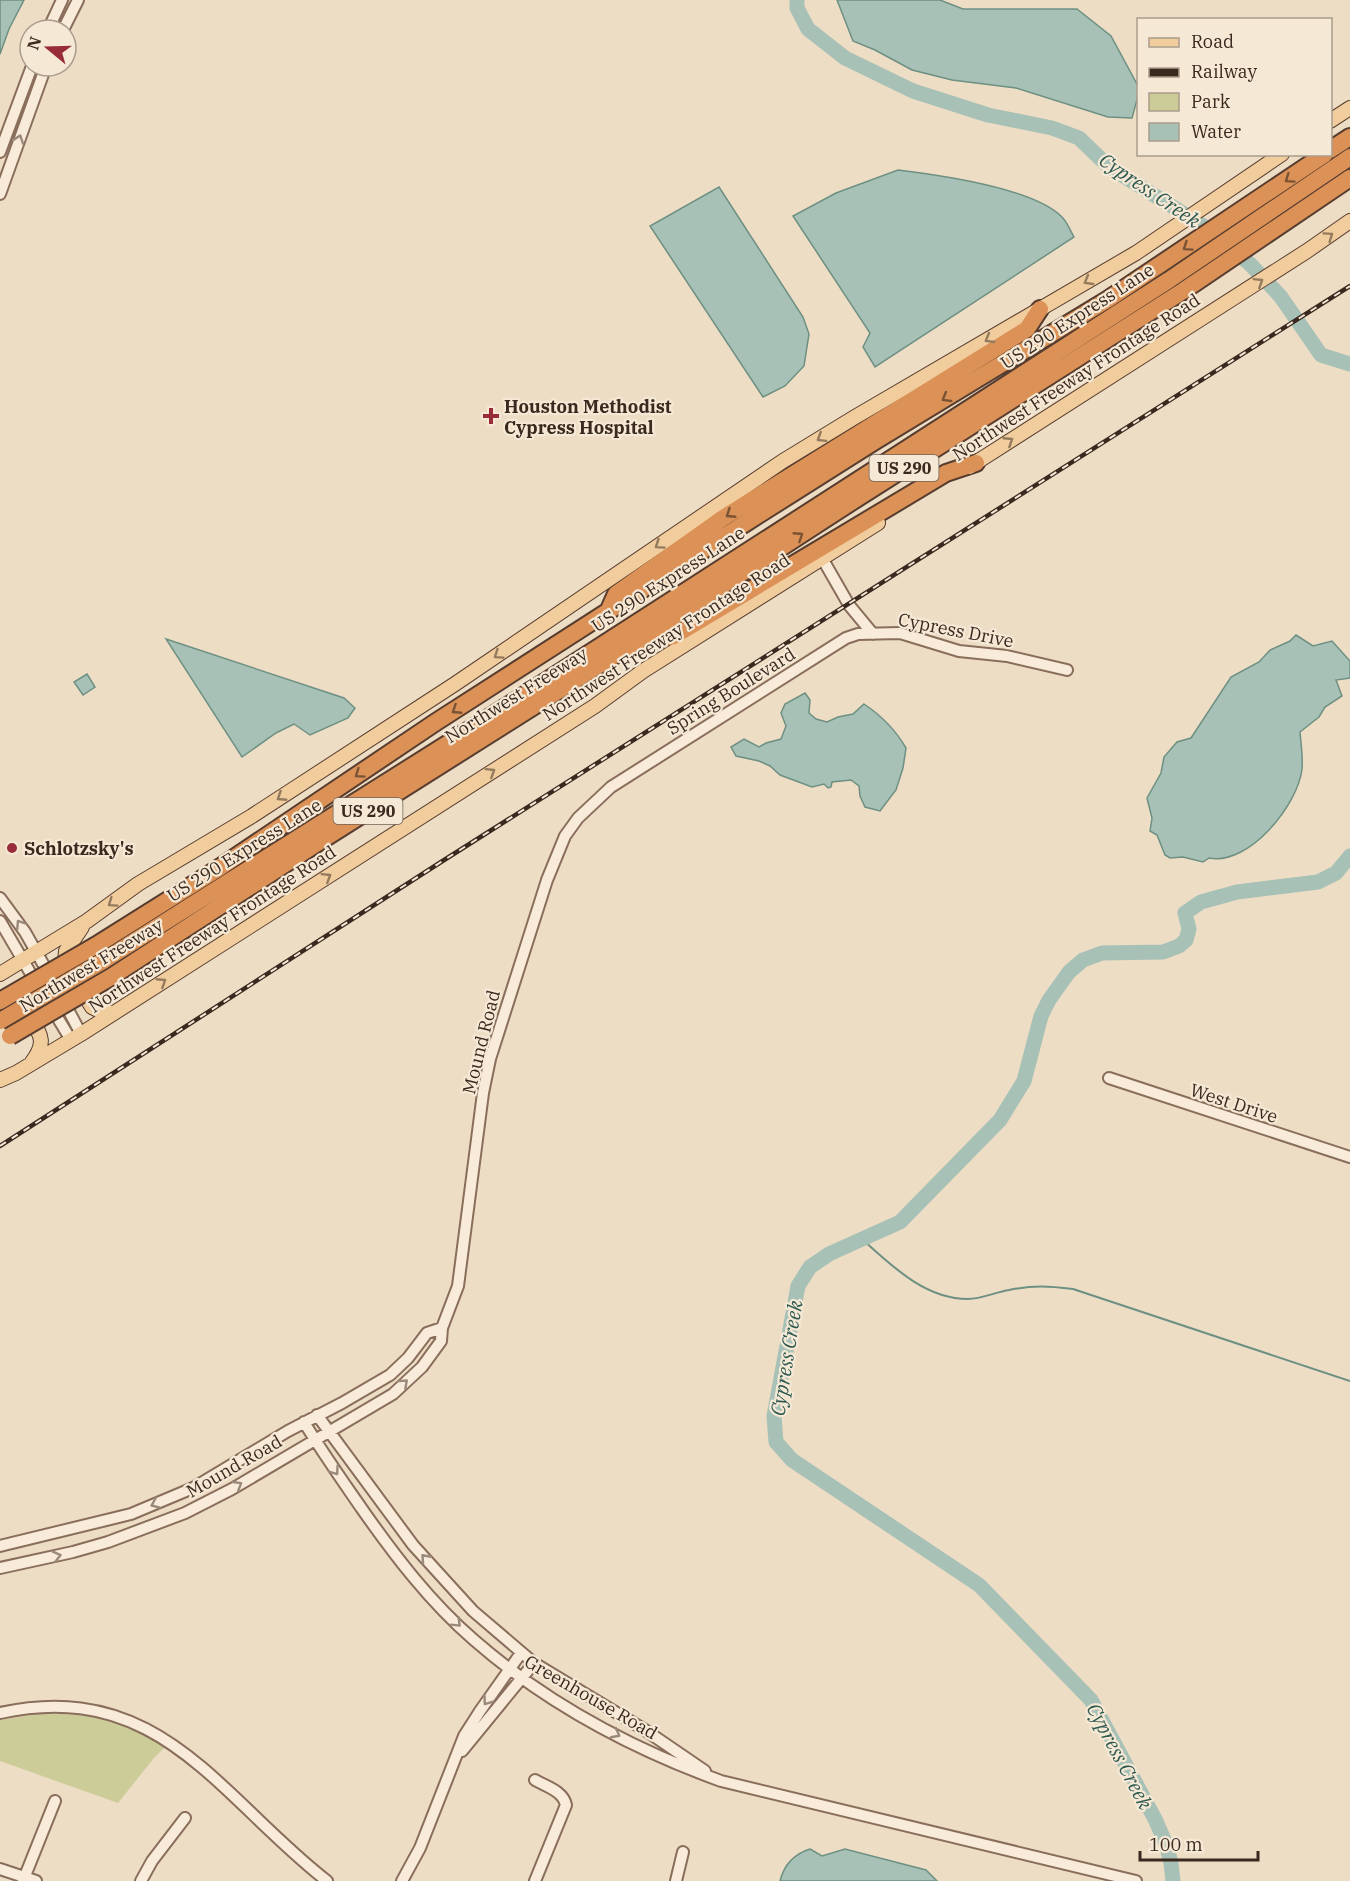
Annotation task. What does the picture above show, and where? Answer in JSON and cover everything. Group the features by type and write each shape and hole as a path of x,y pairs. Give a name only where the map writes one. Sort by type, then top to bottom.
{"highway":[{"path":"1332,149 1350,137"},
{"name":"Northwest Freeway","path":"0,1001 99,954 216,870 407,741 858,451 1157,268 1259,209 1322,156"},
{"name":"US 290 Express Lane","path":"0,1021 99,954 507,707 1169,280 1259,209 1350,157"},
{"name":"Northwest Freeway","path":"5,1038 151,953 325,838 1183,291 1350,178"},
{"path":"608,612 616,594 661,561 812,461 1027,329 1040,309"},
{"path":"626,648 674,636 946,473 976,463"}],"main road":[{"path":"1332,120 1350,108"},
{"path":"0,974 87,921 138,884 252,816 455,684 783,462 855,417 1136,253 1279,156"},
{"name":"Northwest Freeway Frontage Road","path":"0,1080 76,1037 595,706 643,671 976,463 1307,251 1350,221"},
{"path":"87,921 66,951 65,963 92,1006 100,1011 113,1013"},
{"path":"0,981 12,986 40,1035 40,1051 28,1066"}],"street":[{"path":"54,18 62,0"},
{"path":"69,18 78,0"},
{"path":"0,152 28,78"},
{"path":"0,194 42,78"},
{"path":"822,558 849,605 873,634"},
{"name":"Cypress Drive","path":"873,634 900,633 959,651 1007,656 1067,670"},
{"name":"Spring Boulevard","path":"610,787 846,638 858,634 873,634"},
{"name":"Mound Road","path":"0,1568 46,1559 99,1544 185,1513 232,1489 393,1394 422,1368 441,1341 442,1328 458,1286 483,1093 497,1033 546,880 565,836 578,818 610,787"},
{"path":"0,898 15,916 37,953 76,1037"},
{"path":"0,921 23,961 76,1037"},
{"name":"West Drive","path":"1109,1078 1350,1157"},
{"name":"Mound Road","path":"0,1546 131,1514 208,1479 316,1415 342,1403 390,1375 427,1334 442,1328"},
{"name":"Greenhouse Road","path":"316,1415 413,1545 473,1611 534,1663 645,1730 721,1781"},
{"name":"Greenhouse Road","path":"304,1422 393,1553 427,1593 473,1640 522,1678 579,1714 634,1744 681,1766 721,1781 1136,1881"},
{"path":"402,1881 420,1848 464,1736 521,1653"},
{"path":"458,1756 534,1663"},
{"path":"0,1713 55,1706 81,1708 119,1718 157,1735 188,1755 327,1881"},
{"path":"535,1780 561,1794 565,1798 566,1805 535,1881"},
{"path":"24,1879 55,1801"},
{"path":"141,1881 152,1861 185,1818"},
{"path":"676,1881 683,1852"},
{"path":"0,1869 24,1879 36,1881"}],"green space":[{"path":"46,1713 95,1716 140,1731 167,1745 118,1803 0,1761 0,1720"}],"water":[{"path":"0,0 24,0 9,29 0,54"},
{"path":"837,0 940,0 963,9 1077,9 1111,36 1137,84 1137,100 1132,118 1108,117 1016,88 952,80 912,70 853,41"},
{"path":"898,170 984,184 1030,198 1062,217 1074,237 875,367 863,347 870,333 793,216 836,193"},
{"path":"719,187 803,317 809,334 804,366 785,386 763,397 650,226"},
{"path":"1296,635 1313,646 1332,641 1350,661 1350,678 1336,680 1342,696 1325,707 1319,717 1300,732 1302,769 1291,799 1269,830 1240,853 1224,858 1209,858 1203,862 1183,857 1170,858 1165,855 1157,835 1150,831 1152,818 1147,798 1161,773 1164,757 1177,742 1191,738 1231,677 1259,662 1270,650 1290,641"},
{"path":"166,639 344,698 355,708 348,718 310,735 294,724 276,733 242,757"},
{"path":"87,674 95,687 83,695 74,682"},
{"path":"805,693 810,700 809,713 816,719 827,722 853,714 864,704 888,723 902,741 906,748 903,768 896,790 880,811 865,807 859,786 851,780 832,782 831,787 828,788 824,784 812,787 780,775 770,766 759,761 736,756 731,747 744,739 759,747 781,739 786,726 781,713 785,704"},
{"path":"810,1849 822,1856 845,1849 926,1870 937,1881 780,1881 790,1861"}],"waterway":[{"name":"Cypress Creek","path":"797,0 797,8 808,29 845,58 913,91 988,115 1052,128 1079,138 1109,167 1202,225 1250,264 1281,297 1321,355 1350,364"},
{"name":"Cypress Creek","path":"1173,1881 1166,1844 1155,1819 1091,1700 979,1585 792,1460 776,1442 774,1416 798,1286 810,1267 829,1254 900,1222 1000,1120 1024,1081 1041,1016 1049,1000 1069,972 1083,960 1102,953 1163,952 1179,946 1186,940 1189,929 1185,913 1201,902 1237,892 1318,882 1336,873 1350,856"},
{"path":"862,1239 910,1279 923,1287 952,1298 978,1298 1026,1287 1073,1289 1350,1381"}],"railway":[{"path":"0,1146 441,862 1350,286"}],"place":[{"name":"Houston Methodist Cypress Hospital","path":"491,416"},
{"name":"Schlotzsky's","path":"12,848"}]}
